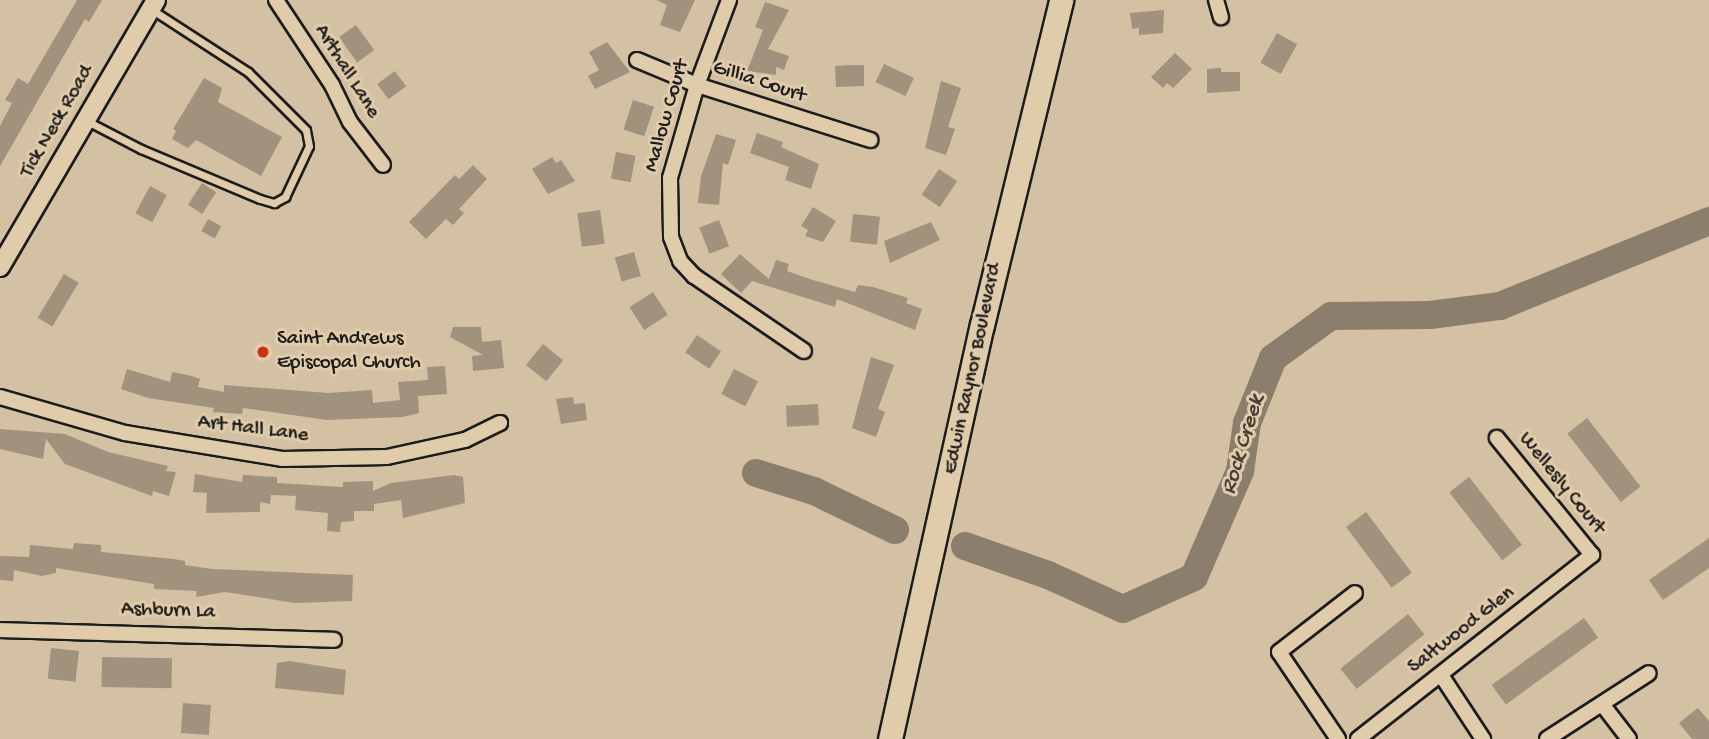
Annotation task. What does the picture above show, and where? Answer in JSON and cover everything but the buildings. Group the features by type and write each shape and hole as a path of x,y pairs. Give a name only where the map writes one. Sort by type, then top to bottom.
{"main road":[{"name":"Edwin Raynor Boulevard","path":"890,739 982,325 1061,0"}],"street":[{"name":"Arthall Lane","path":"276,0 350,122 383,165"},
{"name":"Mallow Court","path":"729,0 697,85 670,178 667,204 671,237 680,261 694,276 804,351"},
{"path":"1216,0 1222,17"},
{"name":"Tick Neck Road","path":"0,267 153,4"},
{"name":"Gillia Court","path":"637,60 697,85 870,140"},
{"name":"Art Hall Lane","path":"0,397 125,433 282,459 387,457 466,440 500,423"},
{"name":"Wellesly Court","path":"1497,438 1592,555"},
{"name":"Saltwood Glen","path":"1358,739 1592,555"},
{"path":"1338,739 1279,652 1355,593"},
{"name":"Ashburn La","path":"0,629 334,640"},
{"path":"1546,739 1649,673"},
{"path":"1441,675 1483,739"},
{"path":"1602,704 1629,739"}],"lane":[{"path":"86,120 141,149 260,199 274,203 285,197 309,146 306,130 248,72 153,4"}],"waterway":[{"name":"Rock Creek","path":"965,546 1048,575 1123,609 1194,577 1240,471 1247,423 1273,358 1331,316 1430,315 1500,306 1709,221"},
{"name":"Rock Creek","path":"756,473 814,491 895,530"}],"place":[{"name":"Saint Andrews Episcopal Church","path":"263,352"}]}
